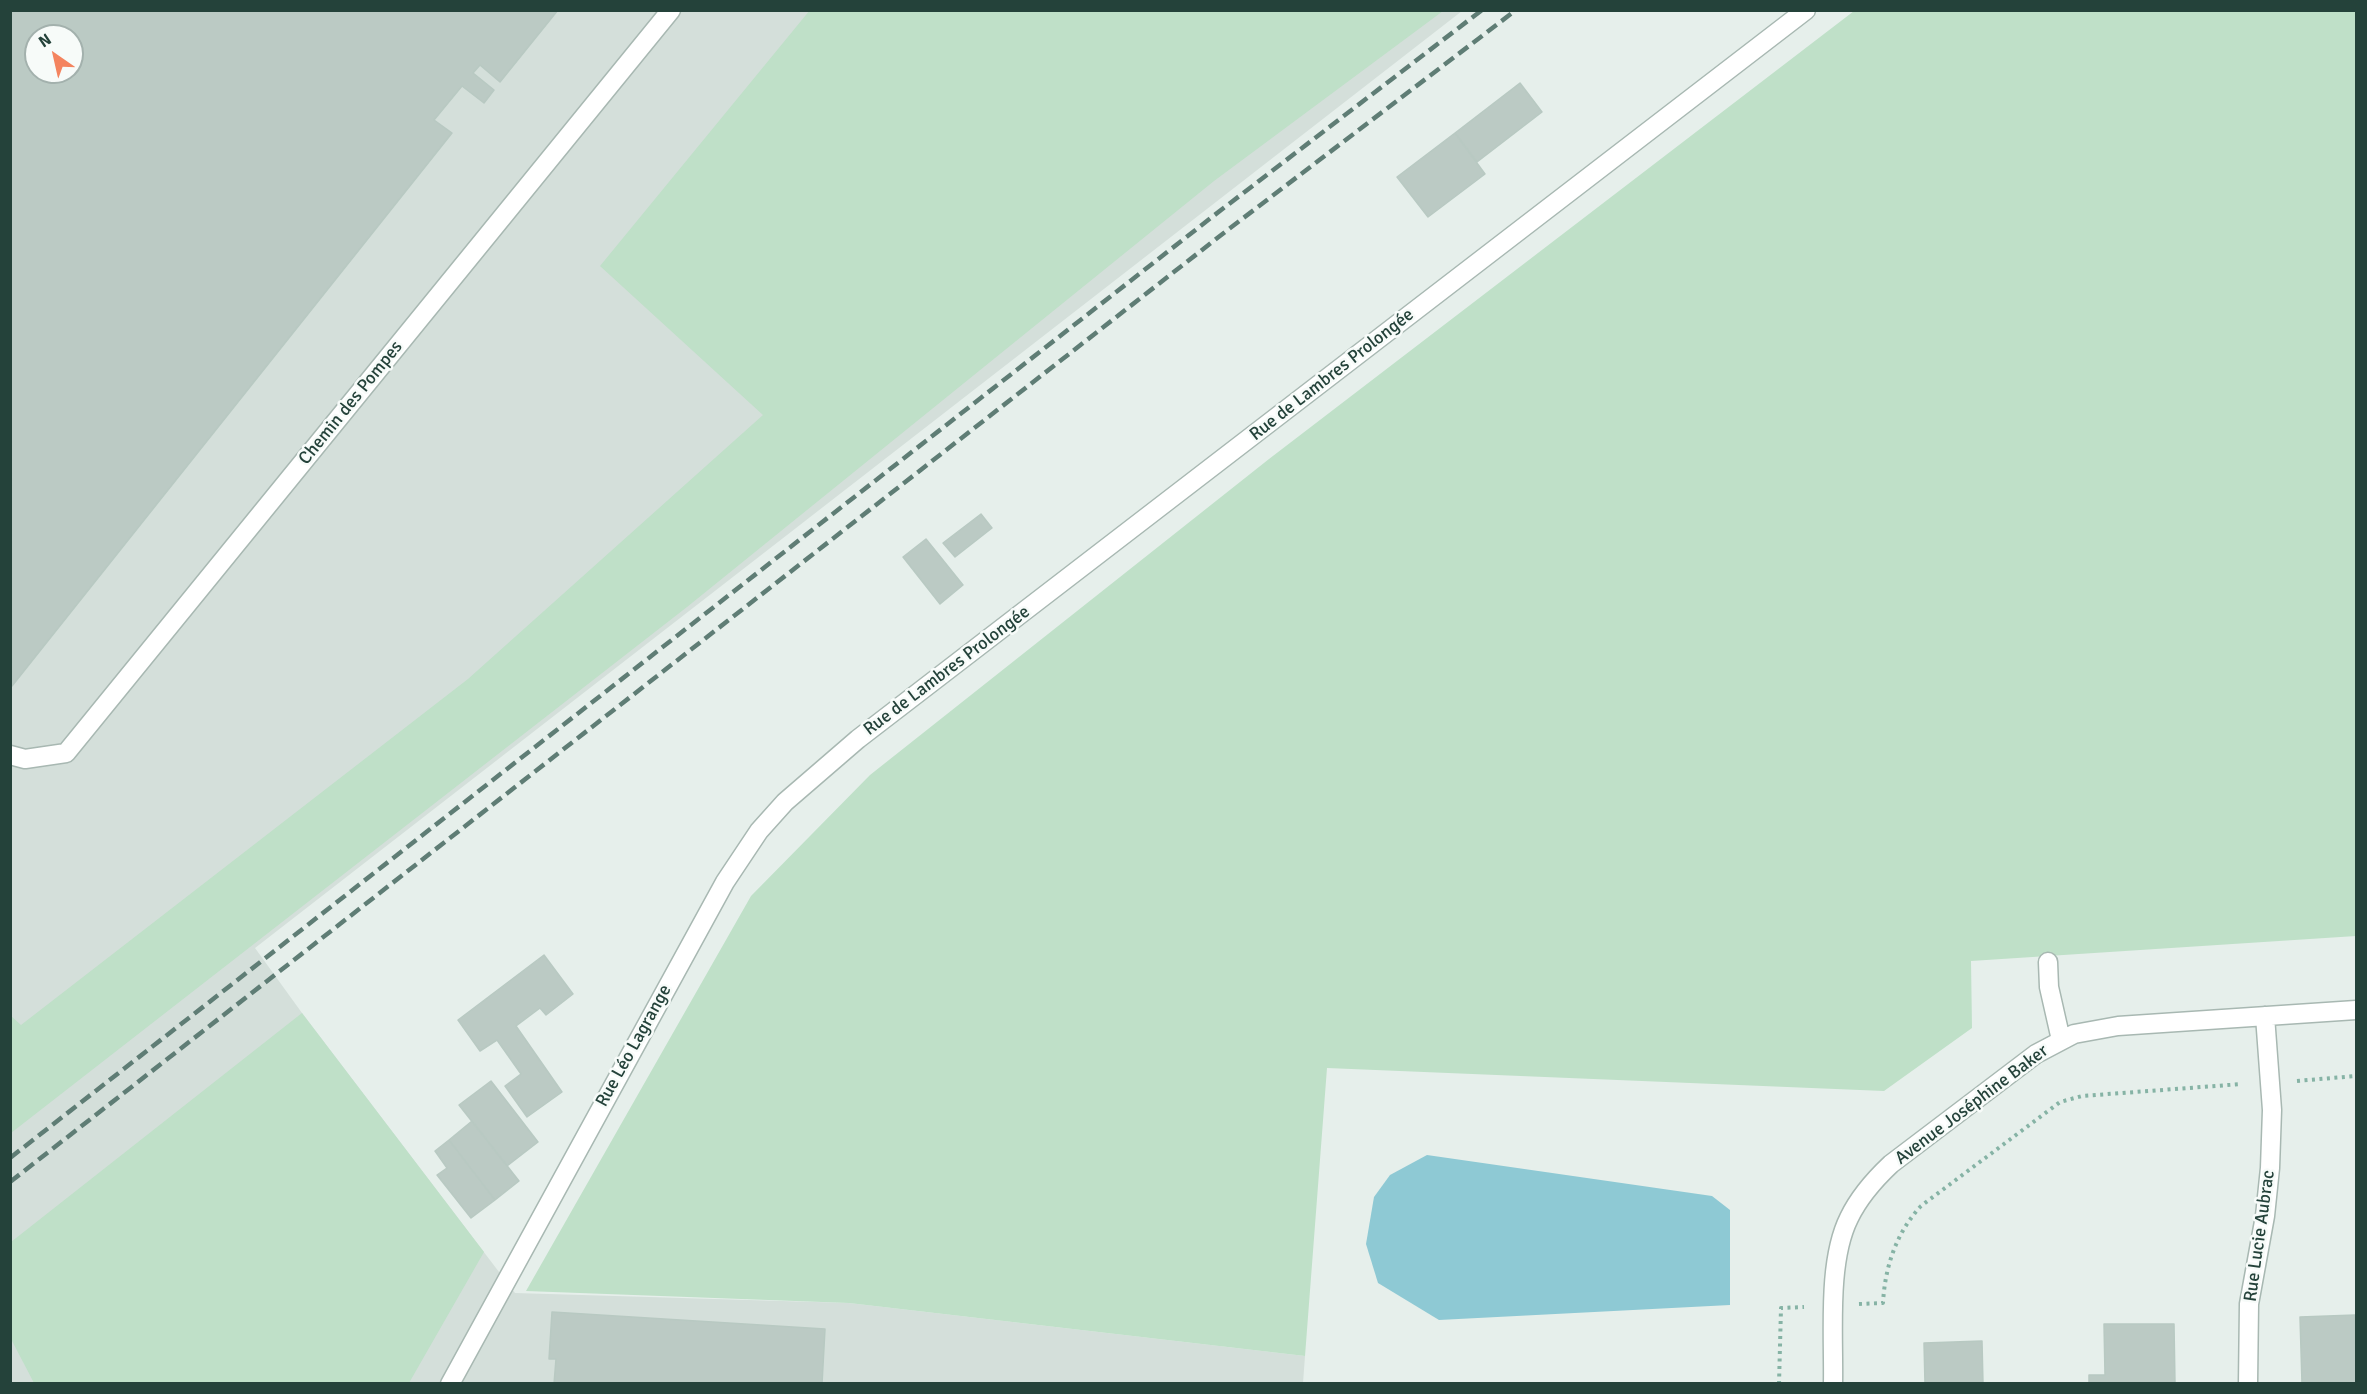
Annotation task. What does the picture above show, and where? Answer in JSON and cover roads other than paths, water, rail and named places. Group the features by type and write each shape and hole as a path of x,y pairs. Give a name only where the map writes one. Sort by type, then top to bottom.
{"street":[{"name":"Chemin des Pompes","path":"10,755 25,759 66,753 671,10"},
{"name":"Rue de Lambres Prolongée","path":"858,740 1806,10"},
{"name":"Rue Léo Lagrange","path":"450,1383 740,858 785,802 858,740"},
{"path":"2048,962 2049,987 2061,1040"},
{"name":"Avenue Joséphine Baker","path":"1833,1383 1837,1258 1843,1233 1854,1208 1870,1185 1891,1164 2023,1063 2061,1040 2081,1032 2118,1026 2356,1010"},
{"name":"Rue Lucie Aubrac","path":"2248,1383 2249,1304 2265,1216 2270,1168 2272,1110 2265,1016"}],"water":[{"path":"1427,1155 1712,1196 1730,1210 1730,1305 1439,1320 1378,1283 1366,1244 1374,1197 1390,1175"}],"railway":[{"path":"10,1158 1212,217 1482,10"},
{"path":"10,1182 1225,232 1516,10"}]}
